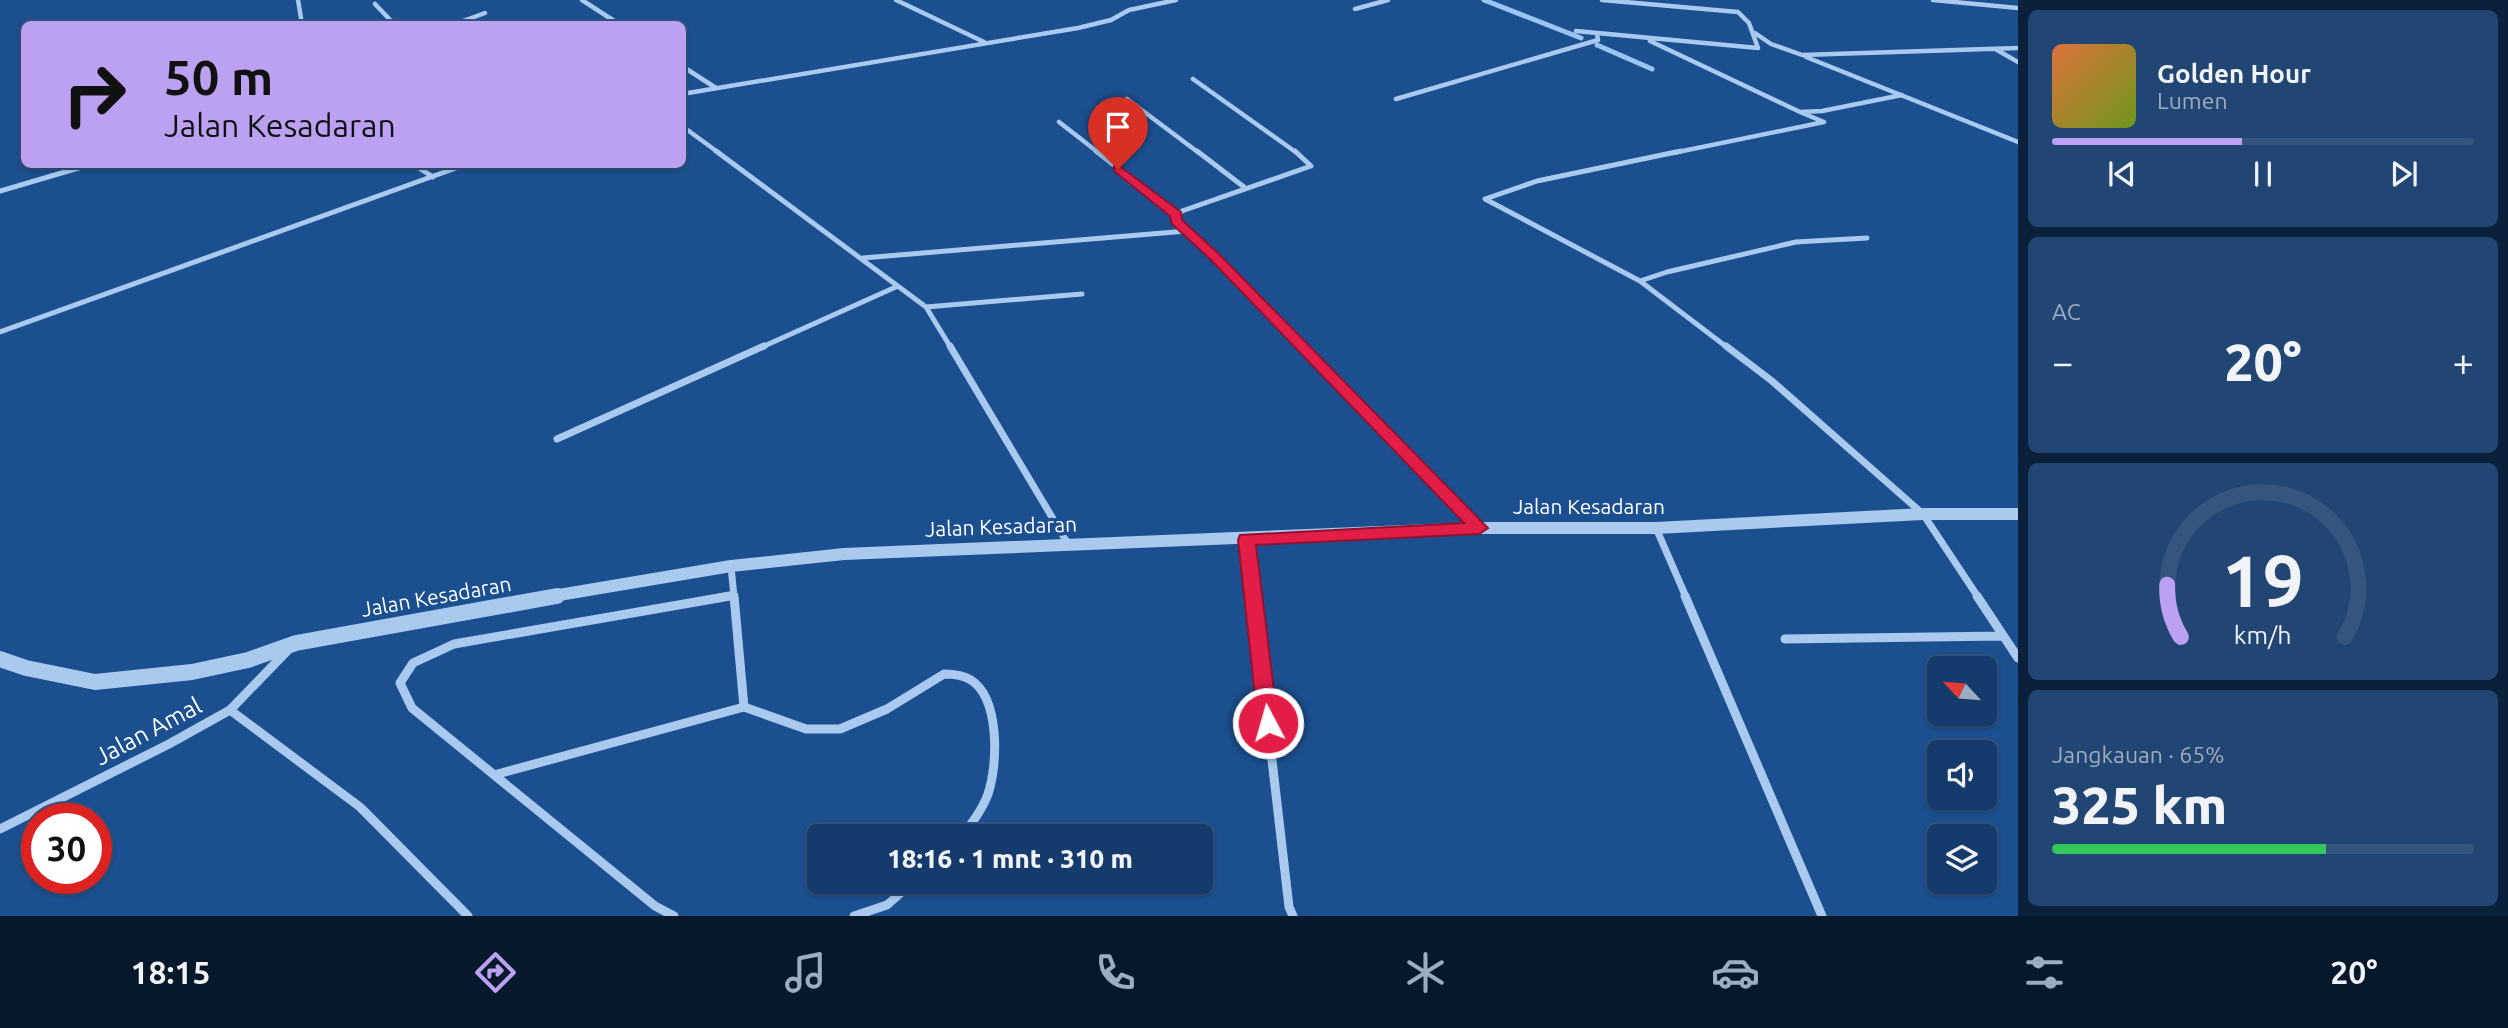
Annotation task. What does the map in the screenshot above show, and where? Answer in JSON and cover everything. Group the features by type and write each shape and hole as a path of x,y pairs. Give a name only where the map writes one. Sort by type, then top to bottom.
{"street":[{"path":"298,0 302,21"},
{"path":"582,0 614,21"},
{"path":"896,0 985,42"},
{"path":"686,93 1078,28 1111,20 1129,10 1176,0"},
{"path":"1355,9 1388,0"},
{"path":"1576,32 1758,47 1754,33 1743,15 1734,11 1602,0"},
{"path":"1933,0 2018,8"},
{"path":"375,4 391,21"},
{"path":"462,21 485,13"},
{"path":"1754,33 1771,44 2018,142"},
{"path":"1396,99 1598,40 1597,34"},
{"path":"1645,38 1824,122 1537,181 1485,199 1640,281 1772,381 1923,514 2018,657"},
{"path":"1802,55 2018,48"},
{"path":"1995,49 2018,62"},
{"path":"686,69 716,88"},
{"path":"1176,215 1244,187 1311,166 1307,160 1193,79"},
{"path":"1800,112 1822,111 1902,95"},
{"path":"1127,99 1244,187"},
{"path":"1059,122 1176,215"},
{"path":"686,130 926,307 1068,544"},
{"path":"0,191 78,168"},
{"path":"419,168 433,177"},
{"path":"0,332 457,168"},
{"path":"1176,215 1174,219 1479,528"},
{"path":"862,258 1186,231"},
{"path":"1640,281 1667,272 1796,242 1867,238"},
{"path":"557,439 898,286"},
{"path":"926,307 1082,294"},
{"name":"Jalan Kesadaran","path":"0,659 26,668 95,682 192,673 248,660 296,643 731,566 844,554 1068,544 1247,540 1479,528 1656,528 1923,514 2018,514"},
{"path":"1656,528 1822,916"},
{"path":"1247,540 1289,907 1293,916"},
{"path":"731,566 744,707"},
{"path":"674,916 654,906 412,709 400,683 413,663 454,644 734,595"},
{"path":"1785,639 2003,636"},
{"name":"Jalan Amal","path":"0,829 169,744 230,710 296,643"},
{"path":"494,775 744,707 780,721 829,731 888,708 944,674 969,678 990,706 995,758 990,789 982,807 970,824"},
{"path":"230,710 360,807 468,916"},
{"path":"854,916 887,905 899,894"}],"waterway":[{"path":"1484,0 1581,38"},
{"path":"1597,45 1652,69"}],"route":[{"path":"1118,169 1176,215 1174,219 1216,258 1479,528 1247,540 1268,723"}]}
